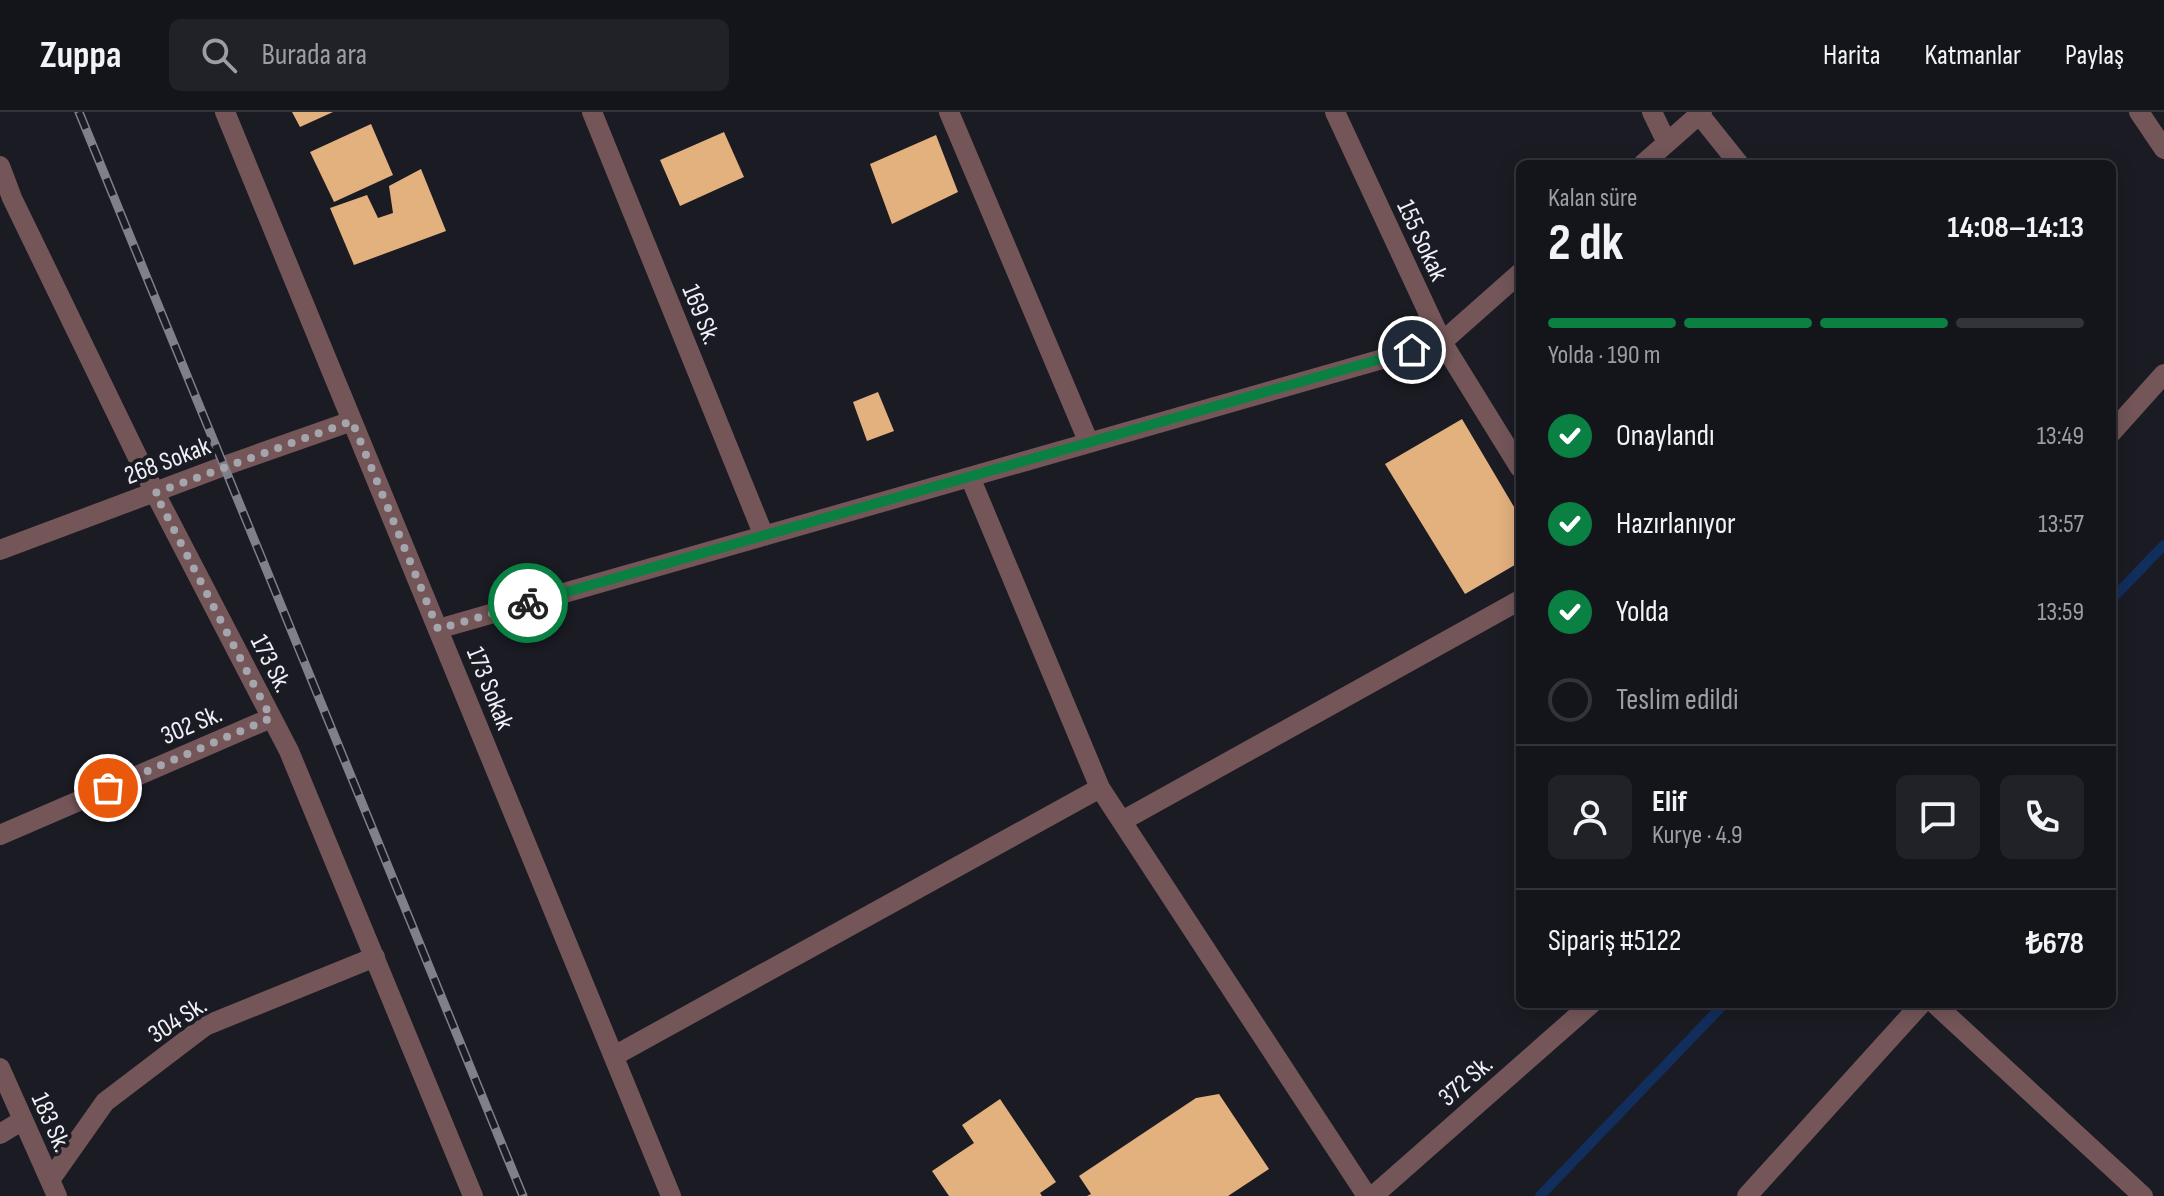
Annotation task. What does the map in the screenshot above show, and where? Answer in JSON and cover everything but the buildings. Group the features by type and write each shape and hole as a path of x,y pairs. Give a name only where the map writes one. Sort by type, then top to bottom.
{"street":[{"name":"173 Sokak","path":"225,112 671,1196"},
{"name":"169 Sk.","path":"592,112 764,536"},
{"path":"949,112 1089,443"},
{"name":"155 Sokak","path":"1335,112 1442,342 1516,462"},
{"path":"1652,112 1667,143"},
{"path":"2139,112 2164,149"},
{"path":"1648,160 1701,113 1736,160"},
{"name":"173 Sk.","path":"0,166 6,200 289,751 473,1196"},
{"path":"438,629 1442,342 1516,277"},
{"path":"2116,428 2164,374"},
{"name":"268 Sokak","path":"0,550 352,421"},
{"path":"970,477 1100,788 1367,1196"},
{"path":"1122,821 1516,602"},
{"name":"302 Sk.","path":"0,835 271,718"},
{"path":"614,1056 1100,788"},
{"name":"304 Sk.","path":"53,1188 105,1102 205,1026 375,957"},
{"name":"372 Sk.","path":"1373,1196 1586,1008"},
{"path":"1747,1196 1917,1008"},
{"path":"1939,1008 2143,1196"},
{"name":"183 Sk.","path":"0,1068 53,1188"},
{"path":"0,1134 23,1120"}],"waterway":[{"path":"2116,595 2164,545"},
{"path":"1540,1196 1720,1008"}],"railway":[{"path":"79,112 523,1196"}],"way so far":[{"path":"108,788 271,718 155,493 352,421 438,629 528,603"}],"route":[{"path":"528,603 1412,350"}]}
